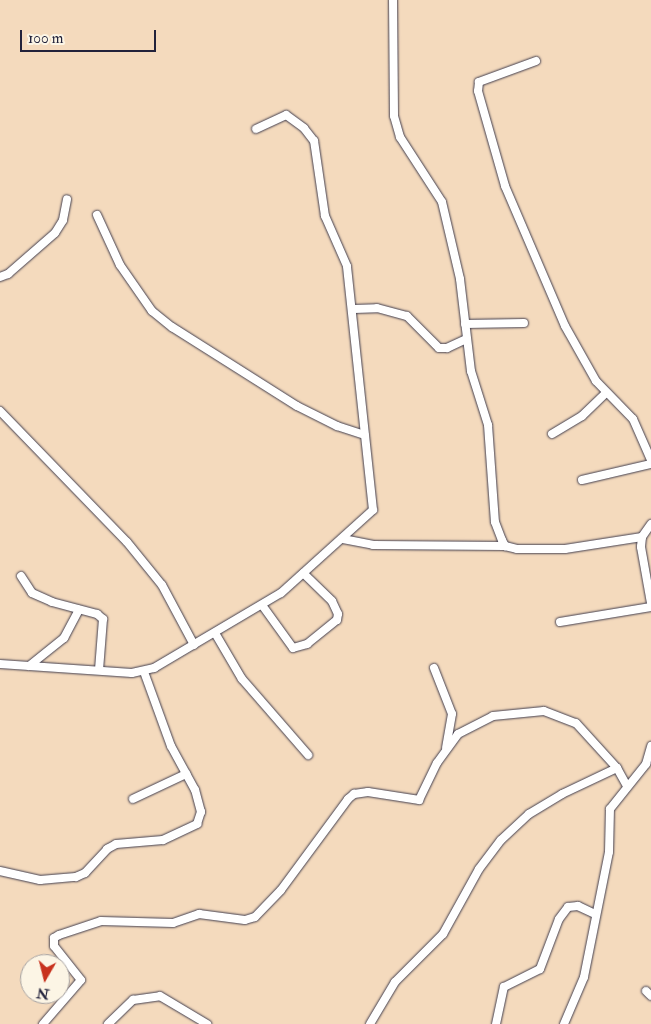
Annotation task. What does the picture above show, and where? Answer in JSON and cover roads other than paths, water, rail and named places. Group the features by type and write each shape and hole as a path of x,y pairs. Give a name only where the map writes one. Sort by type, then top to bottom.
{"street":[{"path":"393,0 394,116 400,137 442,202 460,279 471,371 488,425 495,522 505,546"},
{"path":"536,61 479,82 478,91 508,194 565,326 596,381 633,420 651,462 582,480"},
{"path":"0,664 144,672 163,665 262,605 343,539 373,510 354,309 348,266 325,216 314,141 304,128 286,115 256,129"},
{"path":"0,277 8,274 55,233 62,220 67,199"},
{"path":"97,215 120,265 152,311 172,327 297,406 337,426 365,435"},
{"path":"354,309 377,308 407,316 439,348 447,348 466,339"},
{"path":"465,324 524,322"},
{"path":"552,434 582,416 606,393"},
{"path":"0,411 126,542 162,585 194,645"},
{"path":"560,622 651,605 642,559 642,537 651,524"},
{"path":"343,539 373,544 565,549 642,537"},
{"path":"262,605 293,648 307,644 337,620 338,614 332,601 303,573"},
{"path":"21,576 32,593 79,610 97,614 103,619 99,670"},
{"path":"29,666 64,638 79,610"},
{"path":"215,633 242,679 308,755"},
{"path":"434,668 451,709 446,751"},
{"path":"0,872 40,880 76,877 85,873 107,849 116,844 163,840 191,829 197,824 201,812 195,790 171,746 144,672"},
{"path":"43,1024 81,980 54,946 54,938 58,935 101,921 174,923 199,914 246,920 255,917 282,890 348,799 354,794 368,792 419,800 446,751 464,729 504,713 555,714 582,728 617,768 628,786"},
{"path":"451,720 464,729"},
{"path":"564,1024 584,977 595,914 609,852 608,818 615,801 646,764 651,746"},
{"path":"370,1024 395,982 443,934 479,869 497,844 530,814 562,794 617,768"},
{"path":"134,799 186,774"},
{"path":"496,1024 504,987 540,969 559,919 568,907 578,906 595,914"},
{"path":"108,1024 133,1000 160,996 207,1024"}]}
